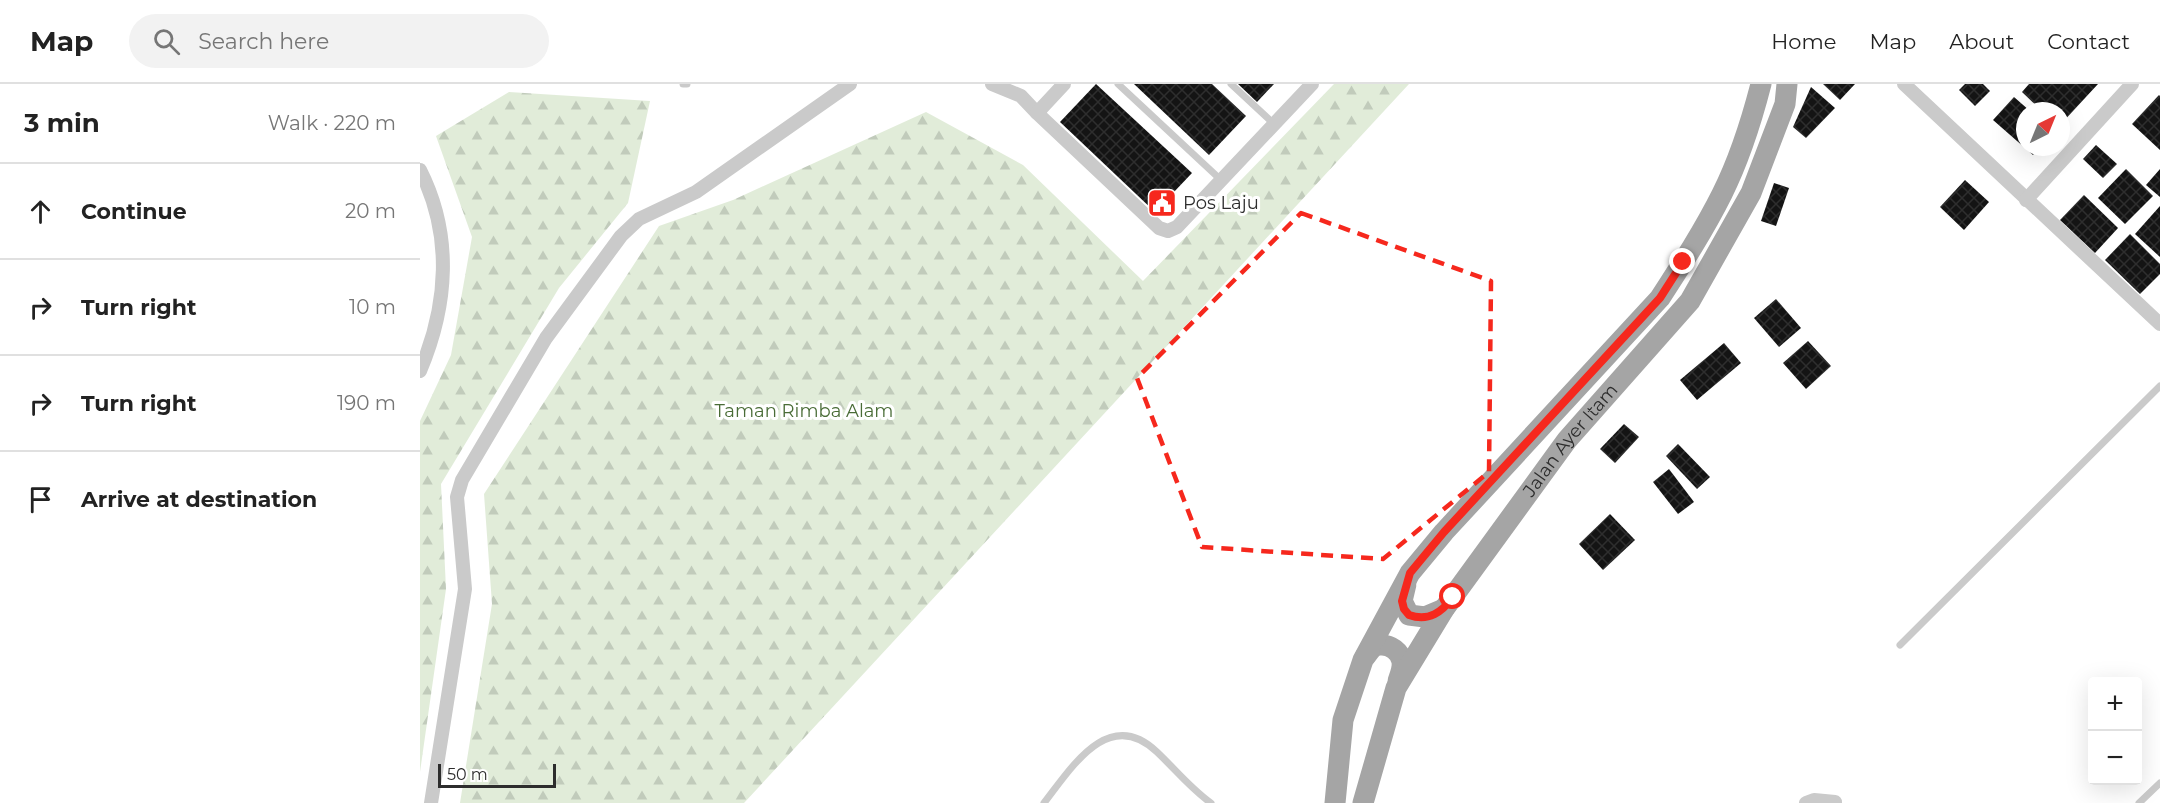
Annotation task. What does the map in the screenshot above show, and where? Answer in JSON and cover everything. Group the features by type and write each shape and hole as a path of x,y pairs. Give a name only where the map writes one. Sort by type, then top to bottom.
{"main road":[{"path":"1335,803 1343,720 1363,660 1410,573 1444,532 1660,298 1723,193 1753,114 1761,84"},
{"name":"Jalan Ayer Itam","path":"1363,803 1396,688 1444,609 1567,440 1690,301 1751,193 1785,104 1787,84"},
{"path":"1410,573 1402,601 1409,615 1425,617 1444,609"},
{"path":"1363,660 1371,649 1379,644 1389,646 1396,651 1401,657 1402,665 1396,688"}],"street":[{"path":"431,803 465,590 457,496 462,480 546,339 621,236 639,219 696,192 850,84"},
{"path":"992,84 1021,96 1159,228 1168,231 1177,227 1312,84"},
{"path":"1037,113 1064,84"},
{"path":"1904,84 2160,324"},
{"path":"2026,200 2132,84"},
{"path":"420,170 437,214 444,251 439,316 425,348 420,371"},
{"path":"1806,803 1814,800 1835,802"}],"lane":[{"path":"1118,84 1221,180"},
{"path":"1231,84 1274,124"},
{"path":"1900,645 2160,386"},
{"path":"1044,803 1094,744 1114,736 1135,736 1155,749 1211,803"},
{"path":"2139,803 2160,783"}],"highlighted area":[{"path":"1301,213 1491,281 1489,472 1383,559 1202,547 1137,378"}],"green space":[{"name":"Taman Rimba Alam","path":"1334,84 1409,84 744,803 460,803 492,604 484,494 659,226 733,200 926,112 1023,165 1143,281"},
{"path":"509,92 650,101 628,203 559,288 441,484 446,589 420,772 420,421 451,355 472,237 436,136"}],"building":[{"path":"1096,84 1192,173 1155,212 1060,122"},
{"path":"1134,84 1212,84 1246,116 1209,155"},
{"path":"1238,84 1274,84 1257,102"},
{"path":"1823,84 1855,84 1840,100"},
{"path":"1965,84 1983,84 1990,91 1975,106 1959,90"},
{"path":"2029,84 2098,84 2070,114 2070,102 2033,102 2022,92"},
{"path":"1811,87 1835,108 1806,138 1793,127"},
{"path":"2160,96 2160,150 2132,124"},
{"path":"2014,97 2020,102 2016,102 2016,140 1993,120"},
{"path":"2096,145 2117,164 2103,178 2083,159"},
{"path":"2126,169 2153,196 2125,224 2098,198"},
{"path":"2160,169 2160,197 2146,185"},
{"path":"1965,180 1989,202 1964,230 1940,207"},
{"path":"1774,183 1789,188 1776,226 1761,221"},
{"path":"2084,195 2118,228 2095,253 2060,220"},
{"path":"2160,206 2160,257 2135,234"},
{"path":"2130,234 2160,264 2160,274 2140,294 2105,260"},
{"path":"1776,299 1801,328 1779,347 1754,318"},
{"path":"1808,341 1831,366 1806,389 1783,363"},
{"path":"1724,343 1741,363 1697,400 1680,380"},
{"path":"1624,424 1639,437 1615,463 1600,449"},
{"path":"1678,444 1710,477 1697,489 1666,456"},
{"path":"1669,469 1694,502 1678,514 1653,482"},
{"path":"1610,514 1635,540 1603,570 1579,544"}],"place":[{"name":"Pos Laju","path":"1162,203"}],"route":[{"path":"1453,597 1444,609 1425,617 1409,615 1402,601 1410,573 1444,532 1660,298 1683,262"}]}
